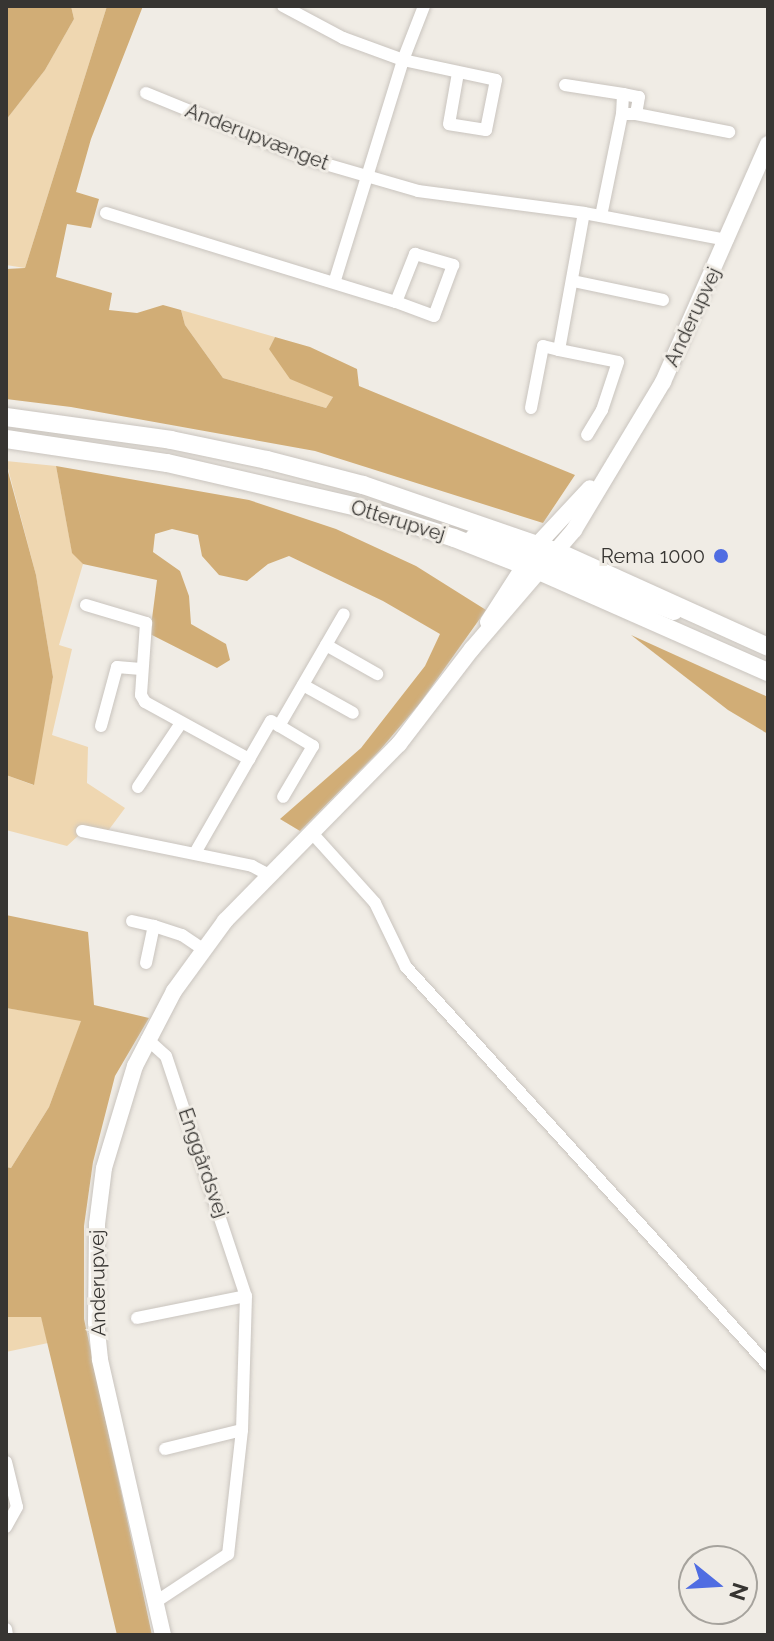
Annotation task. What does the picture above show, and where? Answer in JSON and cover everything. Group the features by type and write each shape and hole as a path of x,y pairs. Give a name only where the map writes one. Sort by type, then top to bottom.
{"main road":[{"name":"Otterupvej","path":"6,417 171,440 267,460 391,494 540,559 768,672"},
{"name":"Otterupvej","path":"6,439 167,463 261,483 540,559 724,627 768,647"}],"street":[{"path":"283,6 343,38 403,60 496,80 486,130 449,124 458,73"},
{"path":"335,280 370,177 403,60 424,6"},
{"path":"565,85 639,97 636,114"},
{"name":"Anderupvænget","path":"146,93 308,159 370,177 466,199 584,213 727,240"},
{"path":"601,216 622,114 623,94"},
{"path":"622,114 729,132"},
{"name":"Anderupvej","path":"163,1635 100,1359 94,1277 104,1168 119,1109 147,1039 203,949 269,875 399,744 540,559 590,487 602,482 663,382 768,144"},
{"path":"106,213 335,280 434,316 453,265 415,254 396,302"},
{"path":"559,350 584,213"},
{"path":"573,281 663,300"},
{"path":"531,408 543,346 618,362 602,410 587,435"},
{"path":"86,605 146,623 141,669 141,695 145,702 249,759"},
{"path":"279,726 344,614"},
{"path":"326,645 377,674"},
{"path":"101,726 117,667 141,669"},
{"path":"303,685 353,713"},
{"path":"195,853 271,721 313,746 283,797"},
{"path":"138,787 181,723"},
{"path":"82,831 252,866 269,875"},
{"path":"312,833 375,903 406,967 768,1365"},
{"path":"132,921 182,935 203,949"},
{"path":"146,963 154,926"},
{"name":"Enggårdsvej","path":"147,1039 166,1056 246,1296 242,1430 228,1554 157,1601"},
{"path":"137,1318 246,1296"},
{"path":"165,1449 242,1430"},
{"path":"6,1462 17,1507 6,1527"}],"shaded area":[{"path":"6,6 71,6 74,19 45,70 6,120"},
{"path":"71,6 107,6 25,268 6,265 6,120 45,70 74,19"},
{"path":"107,6 143,6 91,139 76,192 99,199 91,228 67,224 56,277 112,293 109,310 137,313 163,305 181,310 185,325 223,378 326,408 333,397 290,379 269,349 275,337 310,347 357,369 359,386 575,475 543,523 315,451 71,407 6,399 6,269 25,268"},
{"path":"181,310 275,337 269,349 333,397 326,408 223,378 185,325"},
{"path":"6,461 56,466 72,552 83,564 59,645 72,649 52,735 88,747 87,783 125,808 102,839 78,836 67,846 6,830 6,775 33,785 53,677 36,575"},
{"path":"6,464 36,575 53,677 34,785 6,775"},
{"path":"56,466 249,500 336,529 416,566 486,610 420,703 380,750 300,831 280,819 361,748 425,666 440,634 383,601 289,556 268,564 247,581 219,575 202,556 198,535 172,529 155,534 153,552 180,571 189,596 191,624 226,644 230,660 217,668 150,634 157,580 83,564 72,553"},
{"path":"631,635 768,697 768,734 728,710"},
{"path":"6,915 88,932 94,1005 149,1018 115,1076 93,1162 84,1226 84,1319 152,1635 117,1635 41,1317 6,1317 6,1167 11,1168 49,1107 81,1021 6,1008"},
{"path":"6,1008 82,1020 49,1107 11,1168 6,1167"},
{"path":"41,1316 48,1343 6,1352 6,1317"}],"place":[{"name":"Rema 1000","path":"721,556"}]}
